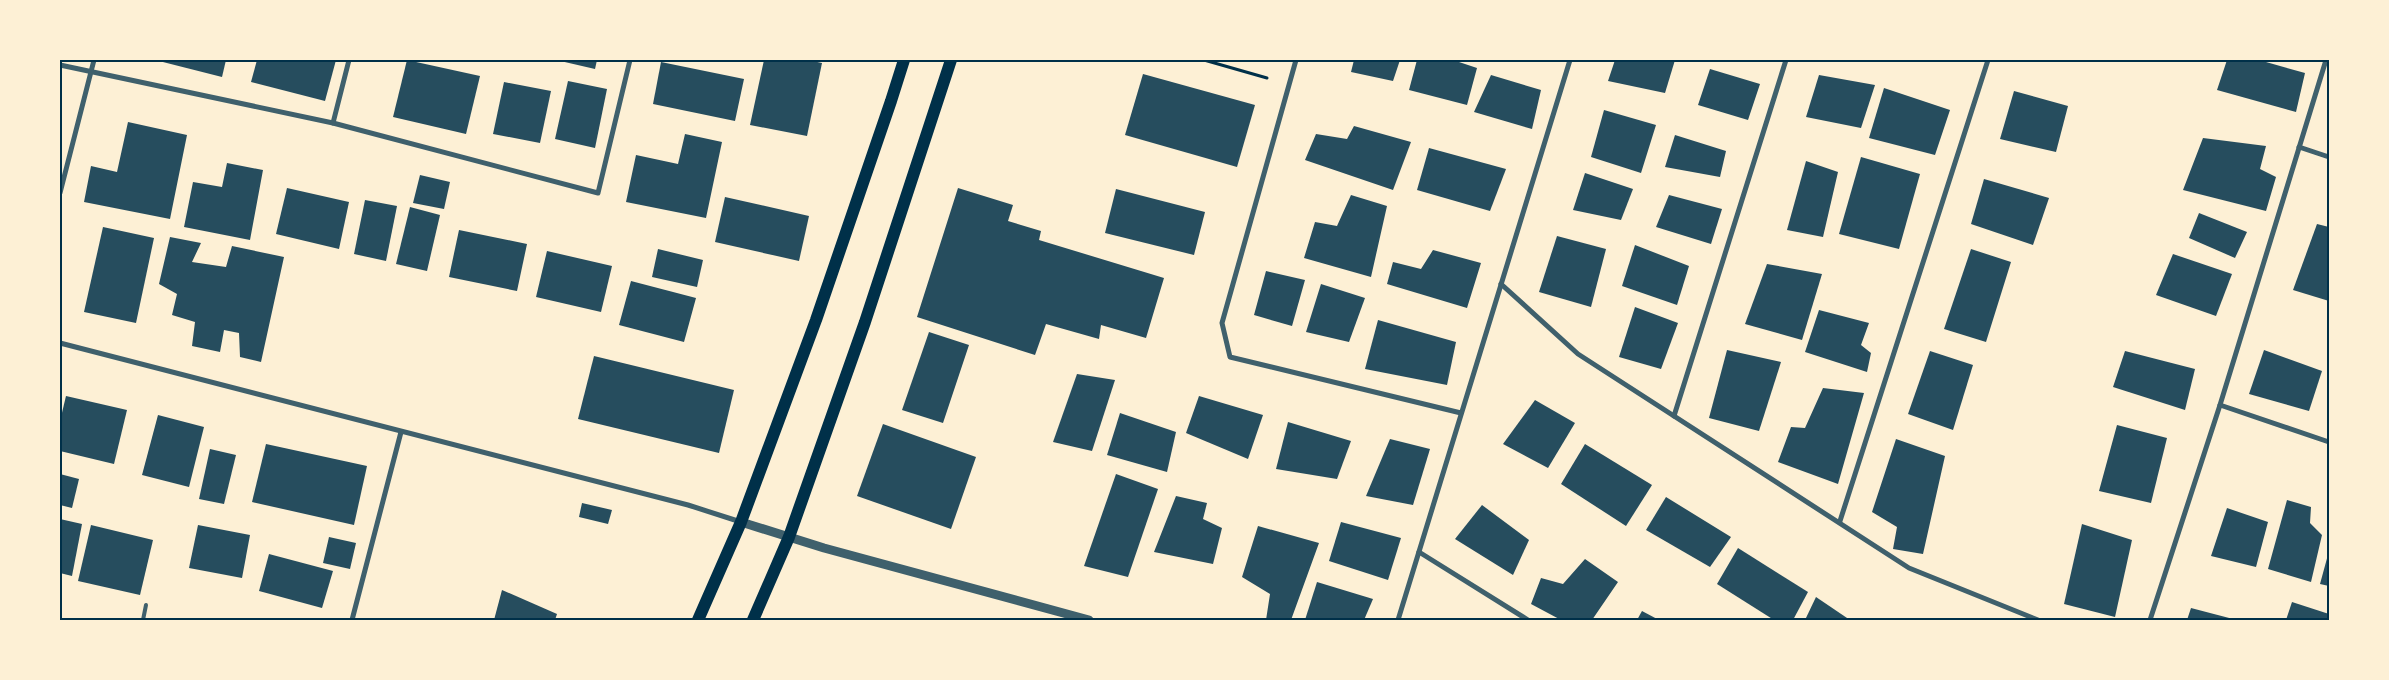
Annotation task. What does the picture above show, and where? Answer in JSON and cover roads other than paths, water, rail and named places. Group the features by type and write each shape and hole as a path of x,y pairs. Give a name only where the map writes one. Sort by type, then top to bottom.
{"main road":[{"path":"698,620 741,522 816,320 904,60"},
{"path":"753,620 789,537 865,322 951,60"}],"street":[{"path":"60,193 94,60"},
{"path":"333,123 349,60"},
{"path":"60,65 333,123 598,193 630,60"},
{"path":"1296,60 1222,323 1230,357 1461,412"},
{"path":"1398,620 1570,60"},
{"path":"1674,416 1786,60"},
{"path":"1840,521 1988,60"},
{"path":"2150,620 2220,405 2326,60"},
{"path":"2299,147 2329,156"},
{"path":"1502,284 1578,354 1840,521 1909,568 2038,620"},
{"path":"60,343 400,432 688,504 824,548 1089,620"},
{"path":"2220,405 2329,442"},
{"path":"352,620 400,432"},
{"path":"1419,552 1528,620"}],"lane":[{"path":"143,620 146,605"}]}
